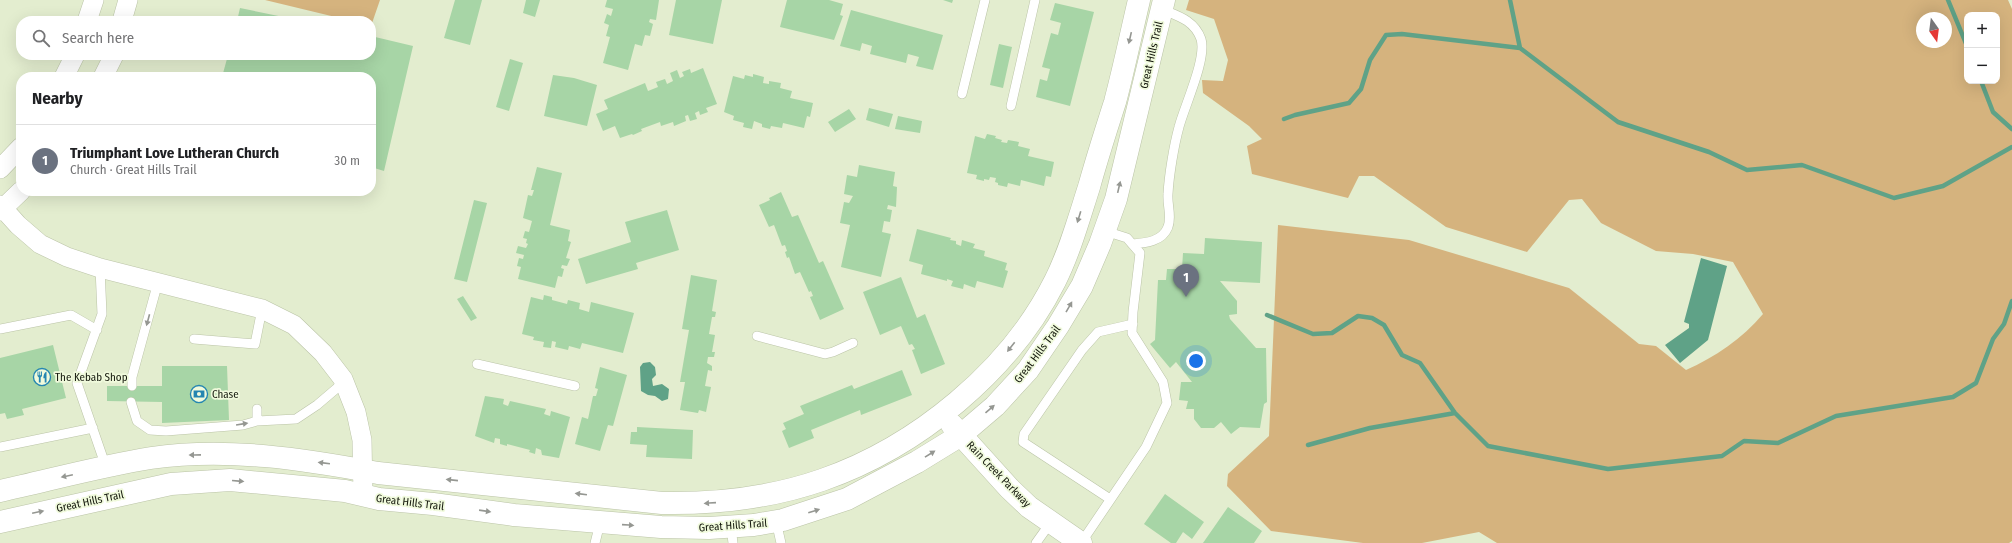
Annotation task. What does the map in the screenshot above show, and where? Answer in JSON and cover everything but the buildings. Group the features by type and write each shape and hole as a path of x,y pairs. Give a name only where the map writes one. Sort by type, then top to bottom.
{"street":[{"path":"89,16 94,0"},
{"path":"123,16 128,0"},
{"path":"0,491 152,458 184,455 240,455 311,461 363,470 662,503 699,504 749,498 821,480 854,467 883,453 941,413 972,389 1001,360 1031,321 1055,281 1073,237 1115,100 1139,0"},
{"name":"Great Hills Trail","path":"0,522 171,484 230,480 277,484 363,495 379,499 598,533 661,527 732,535 754,525 776,521 847,499 917,462 961,435 995,406 1028,370 1058,326 1082,286 1105,231 1116,199 1162,4"},
{"path":"66,72 72,60"},
{"path":"106,72 112,60"},
{"path":"0,169 16,152"},
{"path":"16,195 1,208 40,244 67,257 100,268 262,309 294,325 323,353 343,379 356,412 362,440 363,495"},
{"name":"Rain Creek Parkway","path":"941,413 1029,507 1081,543"},
{"path":"749,498 754,525"}],"lane":[{"path":"962,94 985,0"},
{"path":"1011,106 1035,0"},
{"path":"1132,244 1145,243 1160,238 1168,228 1170,217 1168,195 1178,128 1199,68 1201,40 1191,22 1162,4"},
{"path":"1081,543 1146,447 1167,403 1163,382 1132,333 1140,253 1127,238 1105,231"},
{"path":"100,268 102,314 77,383 106,467"},
{"path":"132,386 132,377 158,282"},
{"path":"194,339 255,344 262,309"},
{"path":"0,329 71,314 97,330"},
{"path":"1110,499 1024,442 1024,434 1082,350 1098,332 1133,324"},
{"path":"757,336 825,354 853,343"},
{"path":"477,364 575,386"},
{"path":"131,402 137,421 150,430 174,431 243,425 257,421 296,419 322,401 337,388 343,379"},
{"path":"257,409 257,421"},
{"path":"0,447 92,428"},
{"path":"776,521 781,543"},
{"path":"1036,543 1051,522"}],"shaded area":[{"path":"265,0 380,0 374,16 331,16"},
{"path":"1189,0 2008,0 2012,9 2012,541 2009,543 1497,543 1479,532 1422,543 1363,543 1271,531 1227,486 1228,474 1269,436 1278,225 1409,240 1569,288 1639,344 1656,346 1686,370 1728,346 1755,323 1763,314 1733,262 1693,254 1656,251 1601,223 1582,199 1569,200 1527,252 1446,227 1374,176 1359,176 1348,198 1252,174 1247,146 1262,139 1249,126 1203,93 1202,80 1223,81 1228,60 1214,19 1186,10"},
{"path":"1701,258 1727,266 1708,340 1680,363 1665,345 1689,328 1689,324 1684,322"},
{"path":"650,362 655,367 656,375 652,379 653,386 662,384 669,389 668,399 662,401 655,396 648,395 641,391 640,367 643,363"}],"waterway":[{"path":"1510,0 1520,48"},
{"path":"1948,0 1964,39"},
{"path":"1284,119 1295,115 1349,103 1361,89 1370,60 1386,35 1402,34 1520,48 1618,122 1709,152 1747,170 1802,165 1894,198 1943,186 2012,147"},
{"path":"1982,84 1993,112 2012,129"},
{"path":"1267,315 1313,334 1332,333 1358,316 1372,318 1384,325 1402,355 1420,363 1455,413 1488,446 1608,469 1722,456 1744,441 1778,443 1836,416 1953,397 1976,383 1993,339 2004,324 2012,301"},
{"path":"1308,445 1370,428 1455,413"}],"place":[{"name":"Triumphant Love Lutheran Church","path":"1186,297"},
{"name":"The Kebab Shop","path":"42,377"},
{"name":"Chase","path":"199,394"}]}
